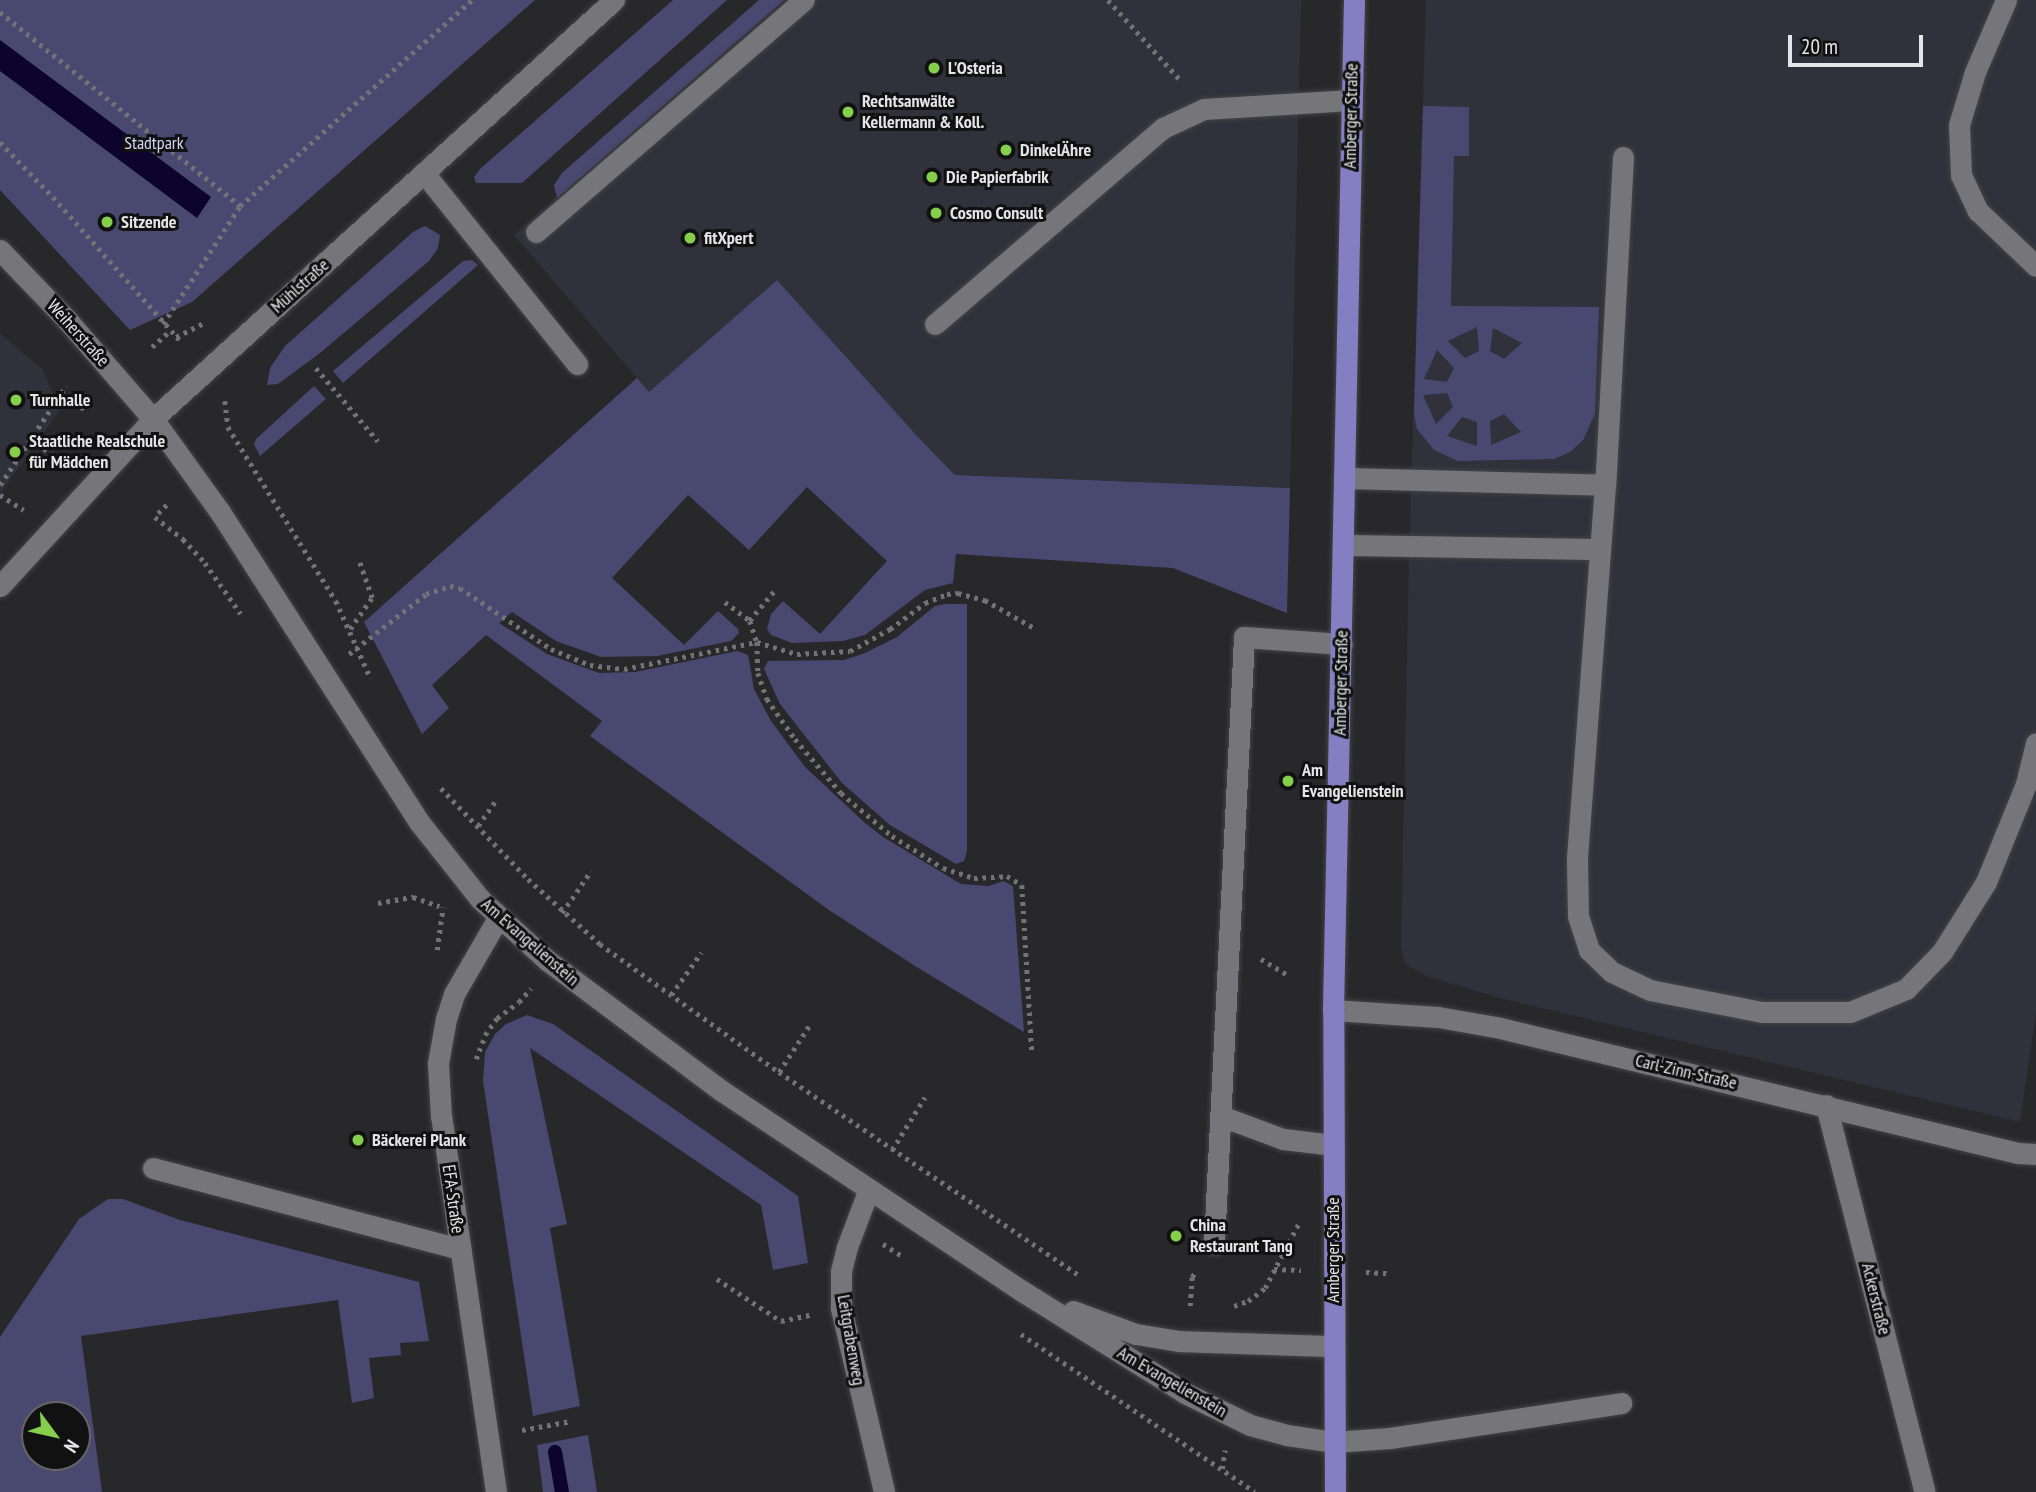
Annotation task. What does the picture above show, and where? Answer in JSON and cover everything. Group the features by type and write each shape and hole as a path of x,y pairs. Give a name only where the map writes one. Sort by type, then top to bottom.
{"main road":[{"name":"Amberger Straße","path":"1335,1492 1333,1010 1354,0"}],"street":[{"name":"Mühlstraße","path":"0,586 153,419 614,0"},
{"path":"536,232 804,0"},
{"path":"1998,3 1959,125 1961,175 1978,211 2036,265"},
{"path":"934,324 1163,128 1204,109 1351,100"},
{"path":"1623,157 1605,485 1577,860 1578,916 1589,950 1626,981 1650,990 1762,1012 1850,1012 1906,989 1942,952 1986,881 2026,784 2036,743"},
{"path":"424,173 577,364"},
{"name":"Weiherstraße","path":"0,250 68,321 153,419"},
{"name":"Am Evangelienstein","path":"153,419 220,512 433,842 499,918 628,1023 722,1091 1022,1291 1185,1393 1230,1416 1269,1431 1334,1442 1390,1438 1621,1402"},
{"path":"1346,478 1605,485"},
{"path":"1344,545 1599,549"},
{"path":"1214,1244 1244,637 1342,644"},
{"name":"EFA-Straße","path":"496,1492 439,1093 440,1042 454,994 480,945 499,918"},
{"name":"Carl-Zinn-Straße","path":"1333,1010 1438,1017 1496,1027 2018,1153 2036,1154"},
{"name":"Ackerstraße","path":"1826,1105 1925,1492"},
{"path":"1221,1116 1283,1139 1334,1146"},
{"path":"153,1168 460,1249"},
{"name":"Leitgrabenweg","path":"869,1189 844,1259 842,1308 884,1492"},
{"name":"Am Evangelienstein","path":"1022,1291 1111,1326 1162,1339 1333,1346"}],"path":[{"path":"163,324 240,206 472,0"},
{"path":"1108,0 1204,109"},
{"path":"0,12 240,206"},
{"path":"0,142 87,234 181,343"},
{"path":"152,347 170,331"},
{"path":"316,368 378,441"},
{"path":"0,485 65,386"},
{"path":"227,394 225,419 250,464 313,562 350,629 375,691"},
{"path":"80,409 92,400"},
{"path":"30,439 65,464"},
{"path":"0,495 24,510"},
{"path":"167,505 155,517 183,539 205,563 242,616"},
{"path":"350,629 372,598 358,558"},
{"path":"325,673 426,594 450,586 460,588 551,649 590,665 624,669 757,642 797,654 850,651 890,629 925,603 958,593 985,600 1034,628"},
{"path":"750,621 774,592"},
{"path":"725,602 750,621 757,642 758,673 767,699 794,739 841,793 891,836 943,868 974,877 1007,876 1022,885 1032,1051"},
{"path":"436,783 562,913 779,1072 1044,1254 1090,1282"},
{"path":"478,826 496,800"},
{"path":"562,913 591,871"},
{"path":"378,904 413,897 428,899 443,908"},
{"path":"671,995 701,953"},
{"path":"475,1062 485,1035 496,1018 529,991"},
{"path":"779,1072 809,1026"},
{"path":"892,1150 925,1097"},
{"path":"1190,1314 1192,1277 1214,1244"},
{"path":"1226,1308 1259,1294 1274,1269 1296,1270"},
{"path":"1381,1272 1388,1273"},
{"path":"717,1279 781,1321 842,1308"},
{"path":"520,1416 524,1443"},
{"path":"522,1430 571,1421"},
{"path":"1226,1444 1222,1469 1255,1492"}],"shaded area":[{"path":"784,0 1301,0 1290,488 955,475 777,280 649,392 514,235"},
{"path":"1426,0 2036,0 2036,1012 2020,1122 1504,999 1428,977 1405,964 1401,947 1409,560"},
{"path":"0,40 211,197 197,218 0,71"},
{"name":"Staatliche Realschule für Mädchen","path":"0,333 43,370 60,410 0,494"}],"green space":[{"name":"Stadtpark","path":"0,0 535,0 192,302 130,330 0,190"},
{"path":"673,0 727,0 522,183 476,183 474,177 481,168"},
{"path":"759,0 784,0 557,198 554,185 562,173"},
{"path":"1423,106 1469,107 1469,156 1454,156 1451,306 1599,307 1595,414 1583,440 1570,452 1554,459 1458,461 1434,450 1417,429 1414,414","holes":["1477,327 1479,351 1465,358 1448,341","1493,328 1522,343 1504,359 1490,351","1437,350 1454,368 1447,382 1424,379","1447,393 1453,407 1436,424 1423,395","1504,414 1521,432 1491,445 1490,421","1462,417 1477,422 1477,446 1447,436"]},
{"path":"425,226 440,235 438,248 429,261 320,353 278,384 267,385 270,368 285,346 413,232"},
{"path":"472,260 478,265 343,383 333,371 463,261"},
{"path":"777,280 955,475 1290,488 1287,613 1173,568 956,554 953,583 925,590 865,635 843,641 792,643 771,635 767,629 771,614 783,601 820,634 887,561 807,487 749,550 688,495 612,578 684,645 718,611 738,629 739,633 731,641 657,656 601,657 556,641 512,612 499,623 547,654 599,673 635,672 737,651 748,655 754,689 771,721 805,767 864,822 883,837 961,884 989,886 1003,881 1013,886 1024,1032 829,910 590,736 602,721 486,635 432,685 449,708 422,734 364,622 637,378 649,392"},
{"path":"314,386 326,399 260,456 254,444 256,439"},
{"path":"967,604 967,851 964,861 956,864 890,825 842,783 780,704 764,669 768,661 844,660 865,653 897,637 935,606"},
{"path":"527,1015 553,1024 798,1196 808,1263 773,1270 761,1205 530,1048 567,1224 550,1228 580,1406 533,1416 483,1081 485,1052 495,1034 506,1024"},
{"path":"108,1199 123,1199 180,1220 419,1282 429,1341 400,1343 401,1355 369,1358 374,1398 352,1403 338,1300 81,1336 90,1401 21,1401 21,1471 91,1471 91,1410 102,1492 0,1492 0,1337 79,1219"},
{"path":"588,1435 597,1492 543,1492 537,1445"}],"waterway":[{"path":"555,1452 562,1492"}],"place":[{"name":"L'Osteria","path":"934,68"},
{"name":"Rechtsanwälte Kellermann & Koll.","path":"848,112"},
{"name":"DinkelÄhre","path":"1006,150"},
{"name":"Die Papierfabrik","path":"932,177"},
{"name":"Cosmo Consult","path":"936,213"},
{"name":"Sitzende","path":"107,222"},
{"name":"fitXpert","path":"690,238"},
{"name":"Turnhalle","path":"16,400"},
{"name":"Staatliche Realschule für Mädchen","path":"15,452"},
{"name":"Am Evangelienstein","path":"1288,781"},
{"name":"Bäckerei Plank","path":"358,1140"},
{"name":"China Restaurant Tang","path":"1176,1236"}]}
